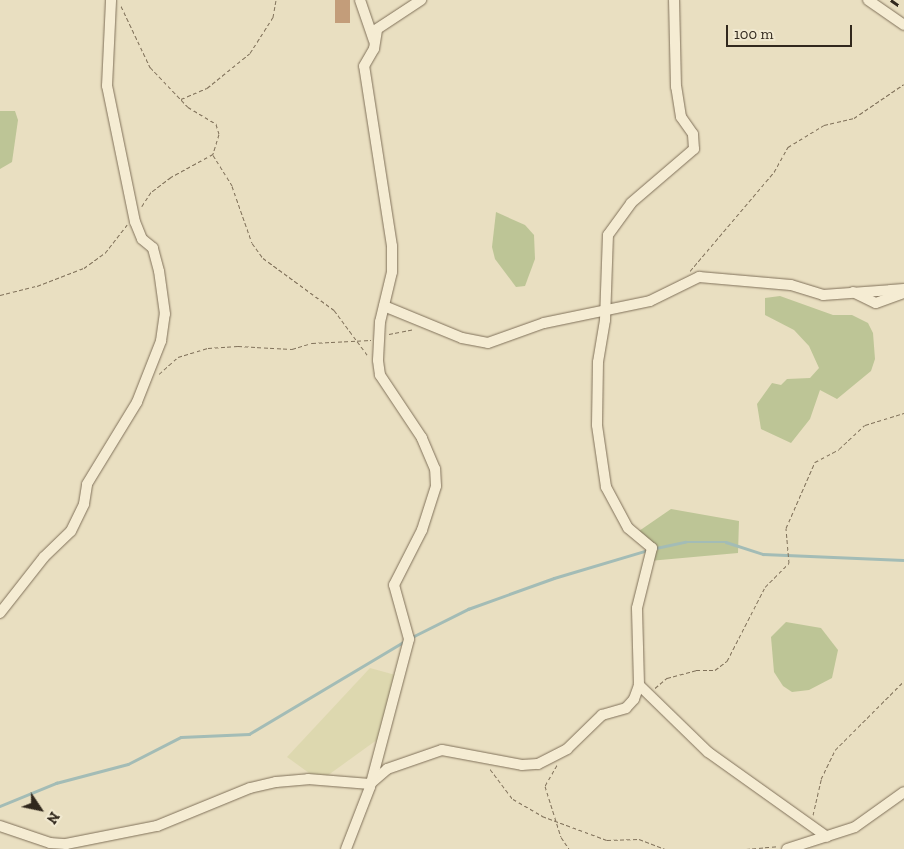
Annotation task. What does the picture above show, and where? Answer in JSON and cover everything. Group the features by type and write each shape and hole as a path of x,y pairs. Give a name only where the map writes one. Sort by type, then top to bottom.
{"street":[{"path":"360,0 375,45"},
{"path":"346,849 370,784 410,639 394,586 422,530 436,486 435,469 422,438 380,375 379,337 392,272 392,246 364,66 375,45 379,28 421,0"},
{"path":"0,826 66,844 156,826 250,788 276,782 308,780 370,784 387,769 442,750 483,758 538,764 567,749 602,715 626,708 639,685 637,608 652,548 623,520 606,487 600,457 598,362 605,310 608,235 631,203 694,149 693,134 681,116 676,87 674,0"},
{"path":"868,0 904,25"},
{"path":"0,612 44,557 71,531 84,504 88,484 146,382 165,314 153,248 142,239 134,218 106,76 115,2"},
{"path":"384,306 462,338 488,342 544,323 650,301 699,278 731,278 791,285 823,295 853,292 904,291"},
{"path":"639,685 646,695 714,758 806,825 826,837"},
{"path":"789,848 826,837 872,818 904,792"}],"path":[{"path":"180,99 207,88 250,53 273,17 276,0"},
{"path":"0,295 37,286 84,268 104,252 134,218 151,192 213,154 219,134 216,124 180,99 150,66 115,2"},
{"path":"681,286 698,256 774,172 788,147 824,125 854,118 904,84"},
{"path":"213,154 232,186 252,243 263,258 334,310 372,362"},
{"path":"146,382 174,359 208,348 292,349 379,337 420,328"},
{"path":"646,695 668,678 696,670 715,670 727,661 765,587 789,564 786,528 815,462 838,449 865,425 904,413"},
{"path":"806,825 835,750 904,681"},
{"path":"483,758 513,799 556,821 607,840 639,840 665,849"},
{"path":"557,764 545,786 556,821 569,849"},
{"path":"746,849 789,848"}],"shaded area":[{"path":"370,668 399,676 385,734 320,781 287,757"}],"green space":[{"path":"0,111 15,111 18,120 12,162 0,169"},
{"path":"496,212 525,225 534,235 535,259 525,286 516,287 495,259 492,247"},
{"path":"780,296 833,315 852,315 868,323 873,333 875,359 871,371 837,399 820,390 810,419 791,443 761,429 757,404 772,383 781,385 787,379 810,378 819,368 809,346 794,330 765,315 765,298"},
{"path":"671,509 739,521 738,553 649,561 652,548 639,531"},
{"path":"786,622 821,628 838,650 832,678 809,690 792,692 783,686 774,672 771,637"}],"building":[{"path":"335,0 350,0 350,23 335,23"}],"waterway":[{"path":"656,548 685,542 726,542 763,554 904,560"},
{"path":"412,637 468,609 554,578 648,550"},
{"path":"0,806 56,783 128,764 181,737 249,734 405,641"}],"railway":[{"path":"891,0 904,9"}]}
